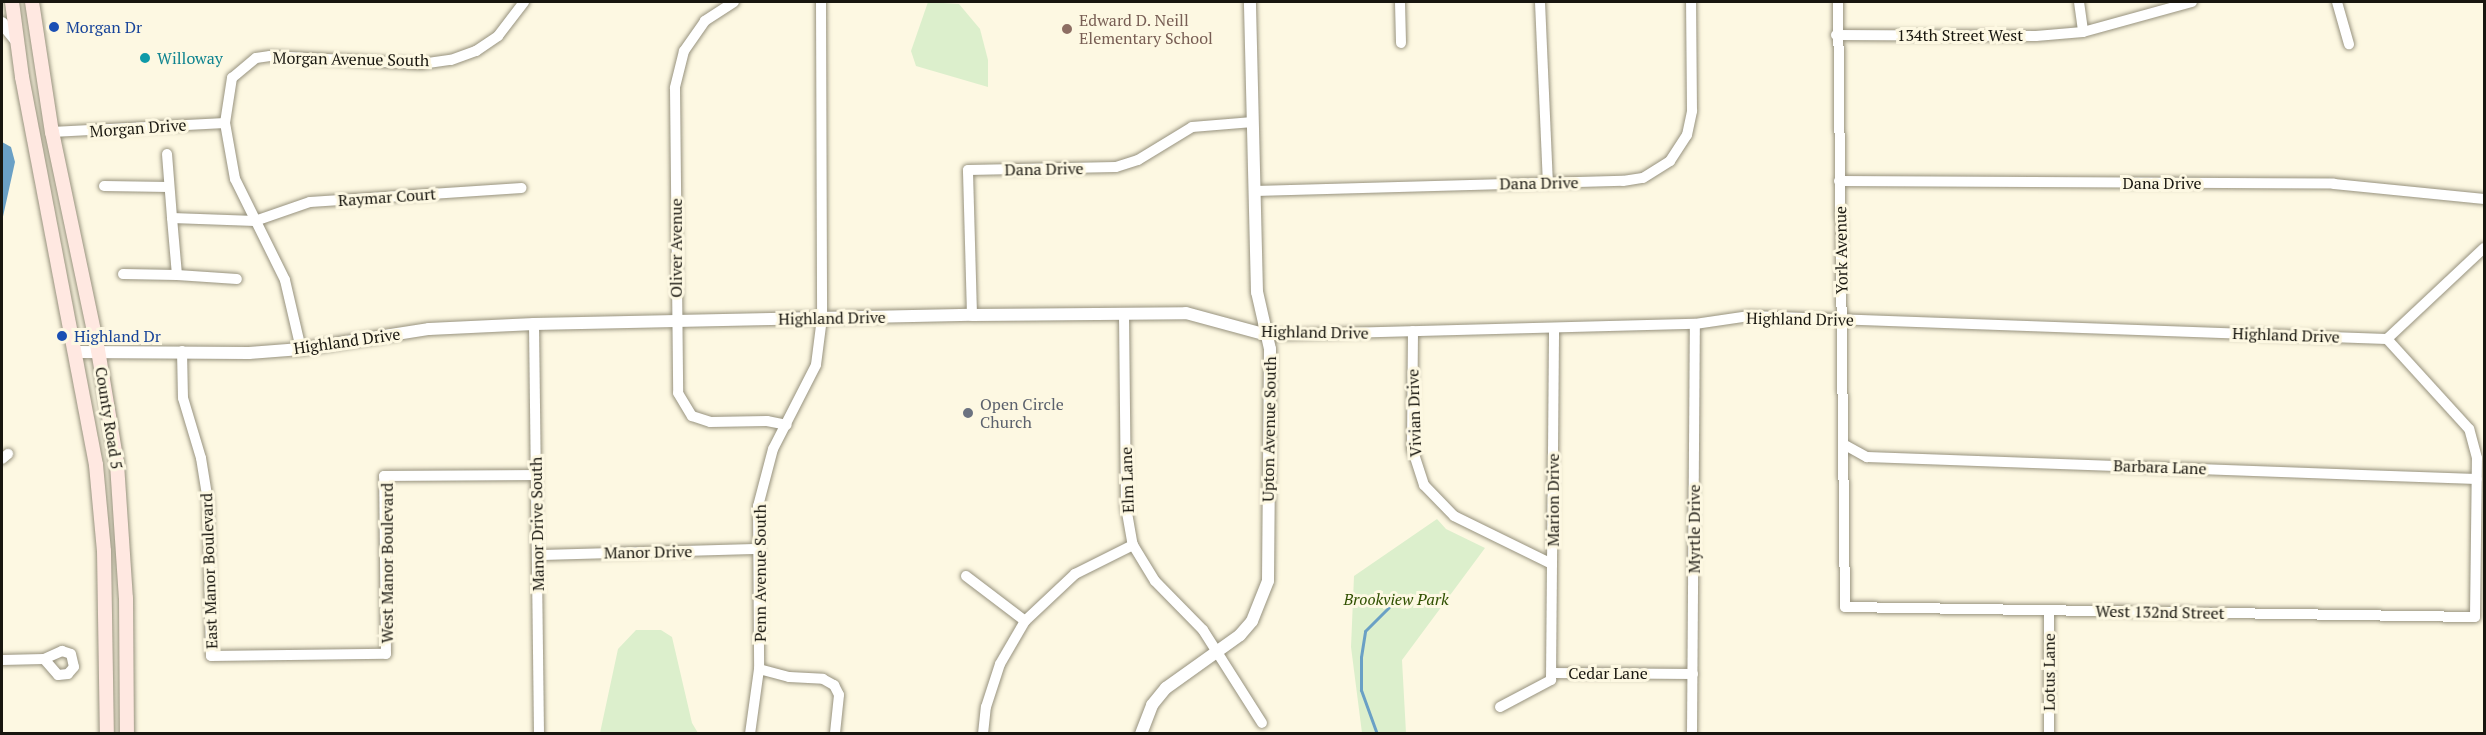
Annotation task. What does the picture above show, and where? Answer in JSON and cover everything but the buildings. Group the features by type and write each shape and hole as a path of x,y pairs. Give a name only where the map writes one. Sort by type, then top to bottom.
{"main road":[{"name":"County Road 5","path":"12,2 16,40 78,352 101,509 107,734"},
{"name":"County Road 5","path":"32,2 52,132 98,350 122,507 127,734"}],"street":[{"name":"Morgan Avenue South","path":"302,349 285,280 235,179 225,123 232,78 256,58 318,56 421,64 451,60 476,51 498,36 524,2"},
{"name":"Oliver Avenue","path":"734,2 705,21 684,51 675,88 678,393 692,416 710,422 787,425"},
{"name":"Penn Avenue South","path":"750,734 759,669 758,506 764,476 816,365 822,318 821,2"},
{"name":"Upton Avenue South","path":"1141,734 1152,705 1166,688 1218,651 1252,621 1268,581 1270,349 1257,292 1250,2"},
{"path":"1400,2 1401,43"},
{"path":"1540,2 1548,183"},
{"name":"Dana Drive","path":"1255,191 1548,183 1643,178 1670,161 1687,135 1692,111 1691,2"},
{"name":"York Avenue","path":"1838,2 1836,35 1845,445 1845,608"},
{"path":"2079,2 2083,32"},
{"name":"134th Street West","path":"1836,35 2036,36 2083,32 2192,2"},
{"path":"2337,2 2349,45"},
{"path":"2,23 16,40"},
{"name":"Dana Drive","path":"972,315 968,170 1116,167 1138,160 1192,126 1253,122"},
{"name":"Morgan Drive","path":"52,132 225,123"},
{"path":"167,154 177,275"},
{"name":"Dana Drive","path":"1839,181 2334,184 2484,199"},
{"path":"104,186 170,187"},
{"name":"Raymar Court","path":"255,221 310,202 522,188"},
{"path":"172,218 255,221"},
{"path":"2477,479 2477,458 2469,429 2387,339 2484,248"},
{"path":"123,274 237,279"},
{"name":"Highland Drive","path":"78,352 98,350 249,353 302,349 429,329 534,324 1186,313 1267,335 1695,324 1749,316 2387,339"},
{"name":"Elm Lane","path":"1124,314 1126,507 1134,545 1155,581 1203,630 1262,723"},
{"name":"Manor Drive South","path":"534,324 539,729"},
{"name":"Myrtle Drive","path":"1692,734 1695,324"},
{"name":"Marion Drive","path":"1552,673 1554,328"},
{"name":"Vivian Drive","path":"1413,331 1412,448 1424,485 1454,516 1552,564"},
{"name":"East Manor Boulevard","path":"182,351 183,398 201,458 208,501 211,656 386,654"},
{"name":"Barbara Lane","path":"1845,445 1867,457 2477,479"},
{"name":"West Manor Boulevard","path":"386,654 384,476 536,475"},
{"name":"West 132nd Street","path":"1845,608 2475,617 2477,479"},
{"path":"983,734 986,707 1000,664 1025,621 1075,574 1134,545"},
{"name":"Manor Drive","path":"538,555 758,549"},
{"path":"966,576 1025,621"},
{"name":"Lotus Lane","path":"2049,610 2049,734"},
{"path":"2,660 44,659"},
{"path":"759,669 789,677 823,679 834,685 839,695 835,734"},
{"name":"Cedar Lane","path":"1500,706 1551,680 1552,673 1693,674"}],"green space":[{"path":"928,2 959,4 980,29 988,60 988,87 916,66 911,51"},
{"name":"Brookview Park","path":"1437,519 1446,529 1485,548 1402,660 1406,733 1362,733 1351,647 1354,576"},
{"path":"636,630 661,630 672,637 692,723 698,733 600,733 618,649"}],"water":[{"path":"2,142 11,147 15,162 2,221"}],"waterway":[{"path":"1377,734 1361,690 1361,657 1365,631 1389,607"}],"place":[{"name":"Morgan Dr","path":"54,27"},
{"name":"Edward D. Neill Elementary School","path":"1067,29"},
{"name":"Willoway","path":"145,58"},
{"name":"Highland Dr","path":"62,336"},
{"name":"Open Circle Church","path":"968,413"}]}
